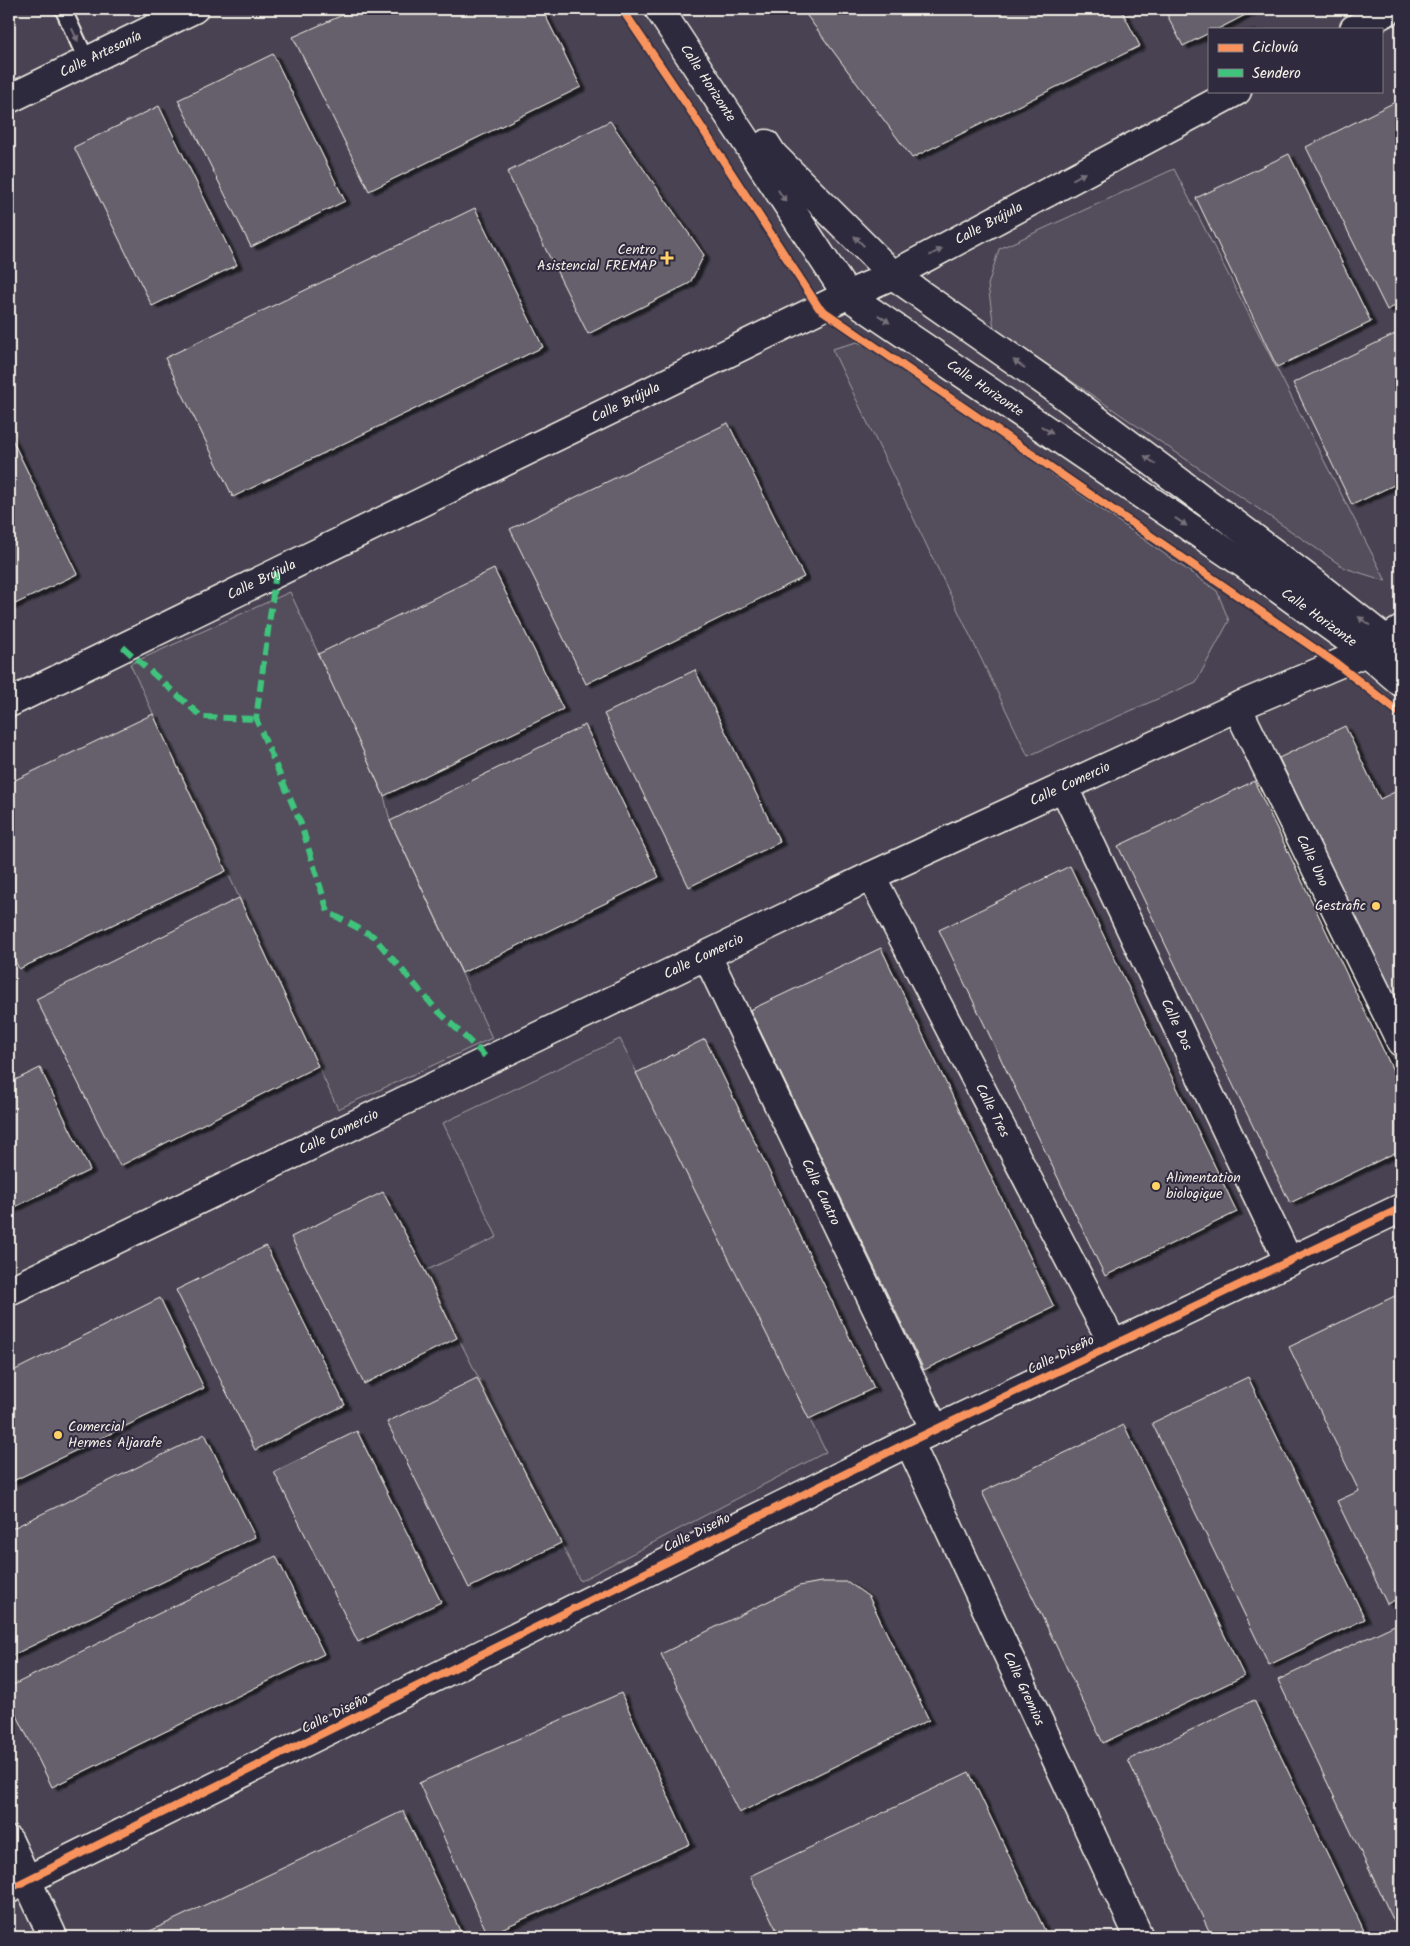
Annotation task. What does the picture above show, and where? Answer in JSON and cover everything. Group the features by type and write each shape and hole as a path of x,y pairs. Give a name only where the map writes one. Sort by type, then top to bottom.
{"street":[{"name":"Calle Artesanía","path":"9,99 194,9"},
{"name":"Calle Horizonte","path":"659,9 847,295 1247,566 1389,643"},
{"name":"Calle Horizonte","path":"682,9 773,155 893,275 1061,393 1389,643 1401,682"},
{"path":"1356,28 1392,9"},
{"name":"Calle Brújula","path":"9,703 847,295 893,275 1235,92"},
{"name":"Calle Comercio","path":"9,1291 871,876 1237,707 1389,643"},
{"name":"Calle Uno","path":"1237,707 1401,1042"},
{"name":"Calle Dos","path":"1064,788 1289,1262"},
{"name":"Calle Tres","path":"871,876 1114,1344"},
{"name":"Calle Cuatro","path":"707,956 935,1430"},
{"name":"Calle Diseño","path":"17,1885 909,1442 1401,1208"},
{"name":"Calle Gremios","path":"909,1442 1139,1937"},
{"path":"9,1841 17,1885 53,1937"}],"lane":[{"path":"63,9 87,61"}],"shaded area":[{"path":"9,9 1401,9 1401,1937 9,1937"},
{"path":"1174,169 1386,581 1345,568 994,328 988,285 999,249"},
{"path":"857,342 874,349 1217,591 1229,621 1196,682 1028,756 832,349"},
{"path":"290,592 384,796 390,821 492,1038 338,1109 130,664"},
{"path":"620,1039 826,1452 580,1581 425,1271 497,1237 443,1123"}],"building":[{"path":"356,9 542,9 581,87 369,191 293,37"},
{"path":"802,9 1121,9 1140,46 912,158"},
{"path":"1164,9 1257,9 1220,28 1208,28 1208,34 1183,46"},
{"path":"273,54 345,201 251,247 178,100"},
{"path":"1397,101 1401,109 1401,303 1387,310 1306,147"},
{"path":"159,106 237,265 152,306 74,147"},
{"path":"610,121 704,255 690,283 588,334 507,172"},
{"path":"1289,154 1371,322 1277,367 1196,198"},
{"path":"475,208 543,347 233,497 165,358"},
{"path":"1395,334 1401,347 1401,495 1396,484 1352,505 1293,383"},
{"path":"728,423 804,577 586,684 510,529"},
{"path":"9,433 77,574 9,607"},
{"path":"494,569 563,709 384,796 318,654"},
{"path":"695,670 780,842 689,887 604,714"},
{"path":"153,714 226,871 19,969 9,948 9,783"},
{"path":"585,725 659,877 462,973 390,821"},
{"name":"Gestrafic","path":"1345,726 1380,799 1401,789 1401,1013 1279,758"},
{"path":"1254,781 1401,1087 1401,1150 1290,1203 1118,846"},
{"path":"1070,866 1237,1212 1105,1276 939,930"},
{"path":"239,898 318,1066 120,1166 36,999"},
{"path":"881,948 1054,1307 924,1370 750,1010"},
{"path":"705,1039 874,1388 809,1419 636,1073"},
{"path":"40,1068 90,1170 9,1210 9,1083"},
{"path":"383,1192 425,1271 457,1338 364,1384 291,1237"},
{"path":"266,1246 345,1405 255,1450 176,1290"},
{"path":"1401,1293 1401,1597 1387,1604 1337,1501 1359,1491 1289,1347"},
{"name":"Comercial Hermes Aljarafe","path":"160,1298 204,1388 9,1483 9,1373"},
{"path":"1248,1377 1365,1619 1269,1665 1152,1423"},
{"path":"477,1378 561,1543 469,1588 387,1422"},
{"path":"1124,1425 1244,1676 1103,1743 982,1492"},
{"path":"357,1431 441,1602 358,1642 274,1472"},
{"path":"205,1434 255,1537 9,1657 9,1530"},
{"path":"276,1556 324,1654 52,1787 9,1699 9,1687"},
{"path":"821,1582 848,1582 869,1597 929,1720 739,1813 661,1654 799,1586"},
{"path":"1401,1622 1401,1936 1278,1680"},
{"path":"621,1693 690,1844 488,1935 419,1783"},
{"path":"1254,1700 1367,1937 1212,1937 1128,1760"},
{"path":"969,1772 1048,1937 780,1937 750,1876"},
{"path":"403,1811 463,1937 151,1937 148,1932"}],"marked path":[{"path":"276,572 256,719 301,824 328,912 373,936 434,1007 489,1060"},
{"path":"123,647 202,717 256,719"}],"cycle path":[{"path":"622,9 819,308 1337,664 1401,714"},
{"path":"9,1889 909,1442 1401,1208"}],"place":[{"name":"Centro Asistencial FREMAP","path":"667,258"},
{"name":"Gestrafic","path":"1376,906"},
{"name":"Alimentation biologique","path":"1156,1186"},
{"name":"Comercial Hermes Aljarafe","path":"58,1435"}]}
